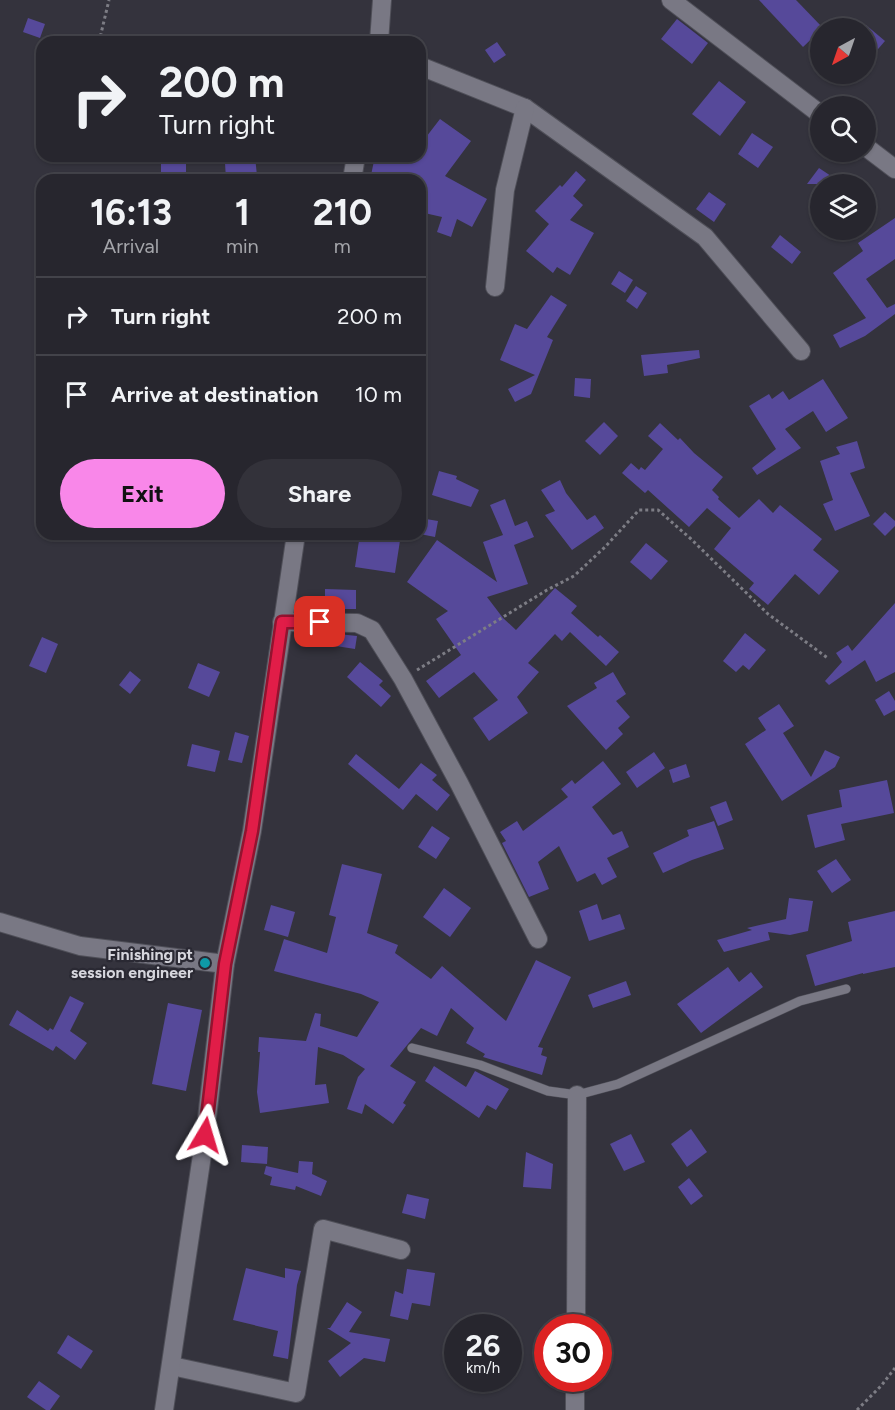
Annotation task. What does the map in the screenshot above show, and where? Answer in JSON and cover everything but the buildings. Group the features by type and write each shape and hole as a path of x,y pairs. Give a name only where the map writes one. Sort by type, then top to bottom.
{"street":[{"path":"379,36 381,0"},
{"path":"671,0 810,106"},
{"path":"426,68 525,108 705,237 801,351"},
{"path":"495,287 505,190 525,108"},
{"path":"876,155 895,169"},
{"path":"164,1410 205,1135 225,964 252,831 295,540"},
{"path":"282,622 357,622 372,630 403,679 459,783 538,939"},
{"path":"0,922 80,946 225,964"},
{"path":"576,1314 577,1095"},
{"path":"172,1366 296,1393 322,1229 401,1250"},
{"path":"575,1392 575,1410"}],"lane":[{"path":"412,1048 480,1065 548,1091 577,1095 618,1084 800,1001 846,989"}],"path":[{"path":"100,36 109,0"},
{"path":"403,679 547,590 574,576 639,510 658,510 768,614 829,659"},
{"path":"857,1410 882,1386 895,1368"}],"place":[{"name":"Finishing pt session engineer","path":"205,963"}],"route":[{"path":"205,1135 225,964 252,831 282,622 320,622"}]}
